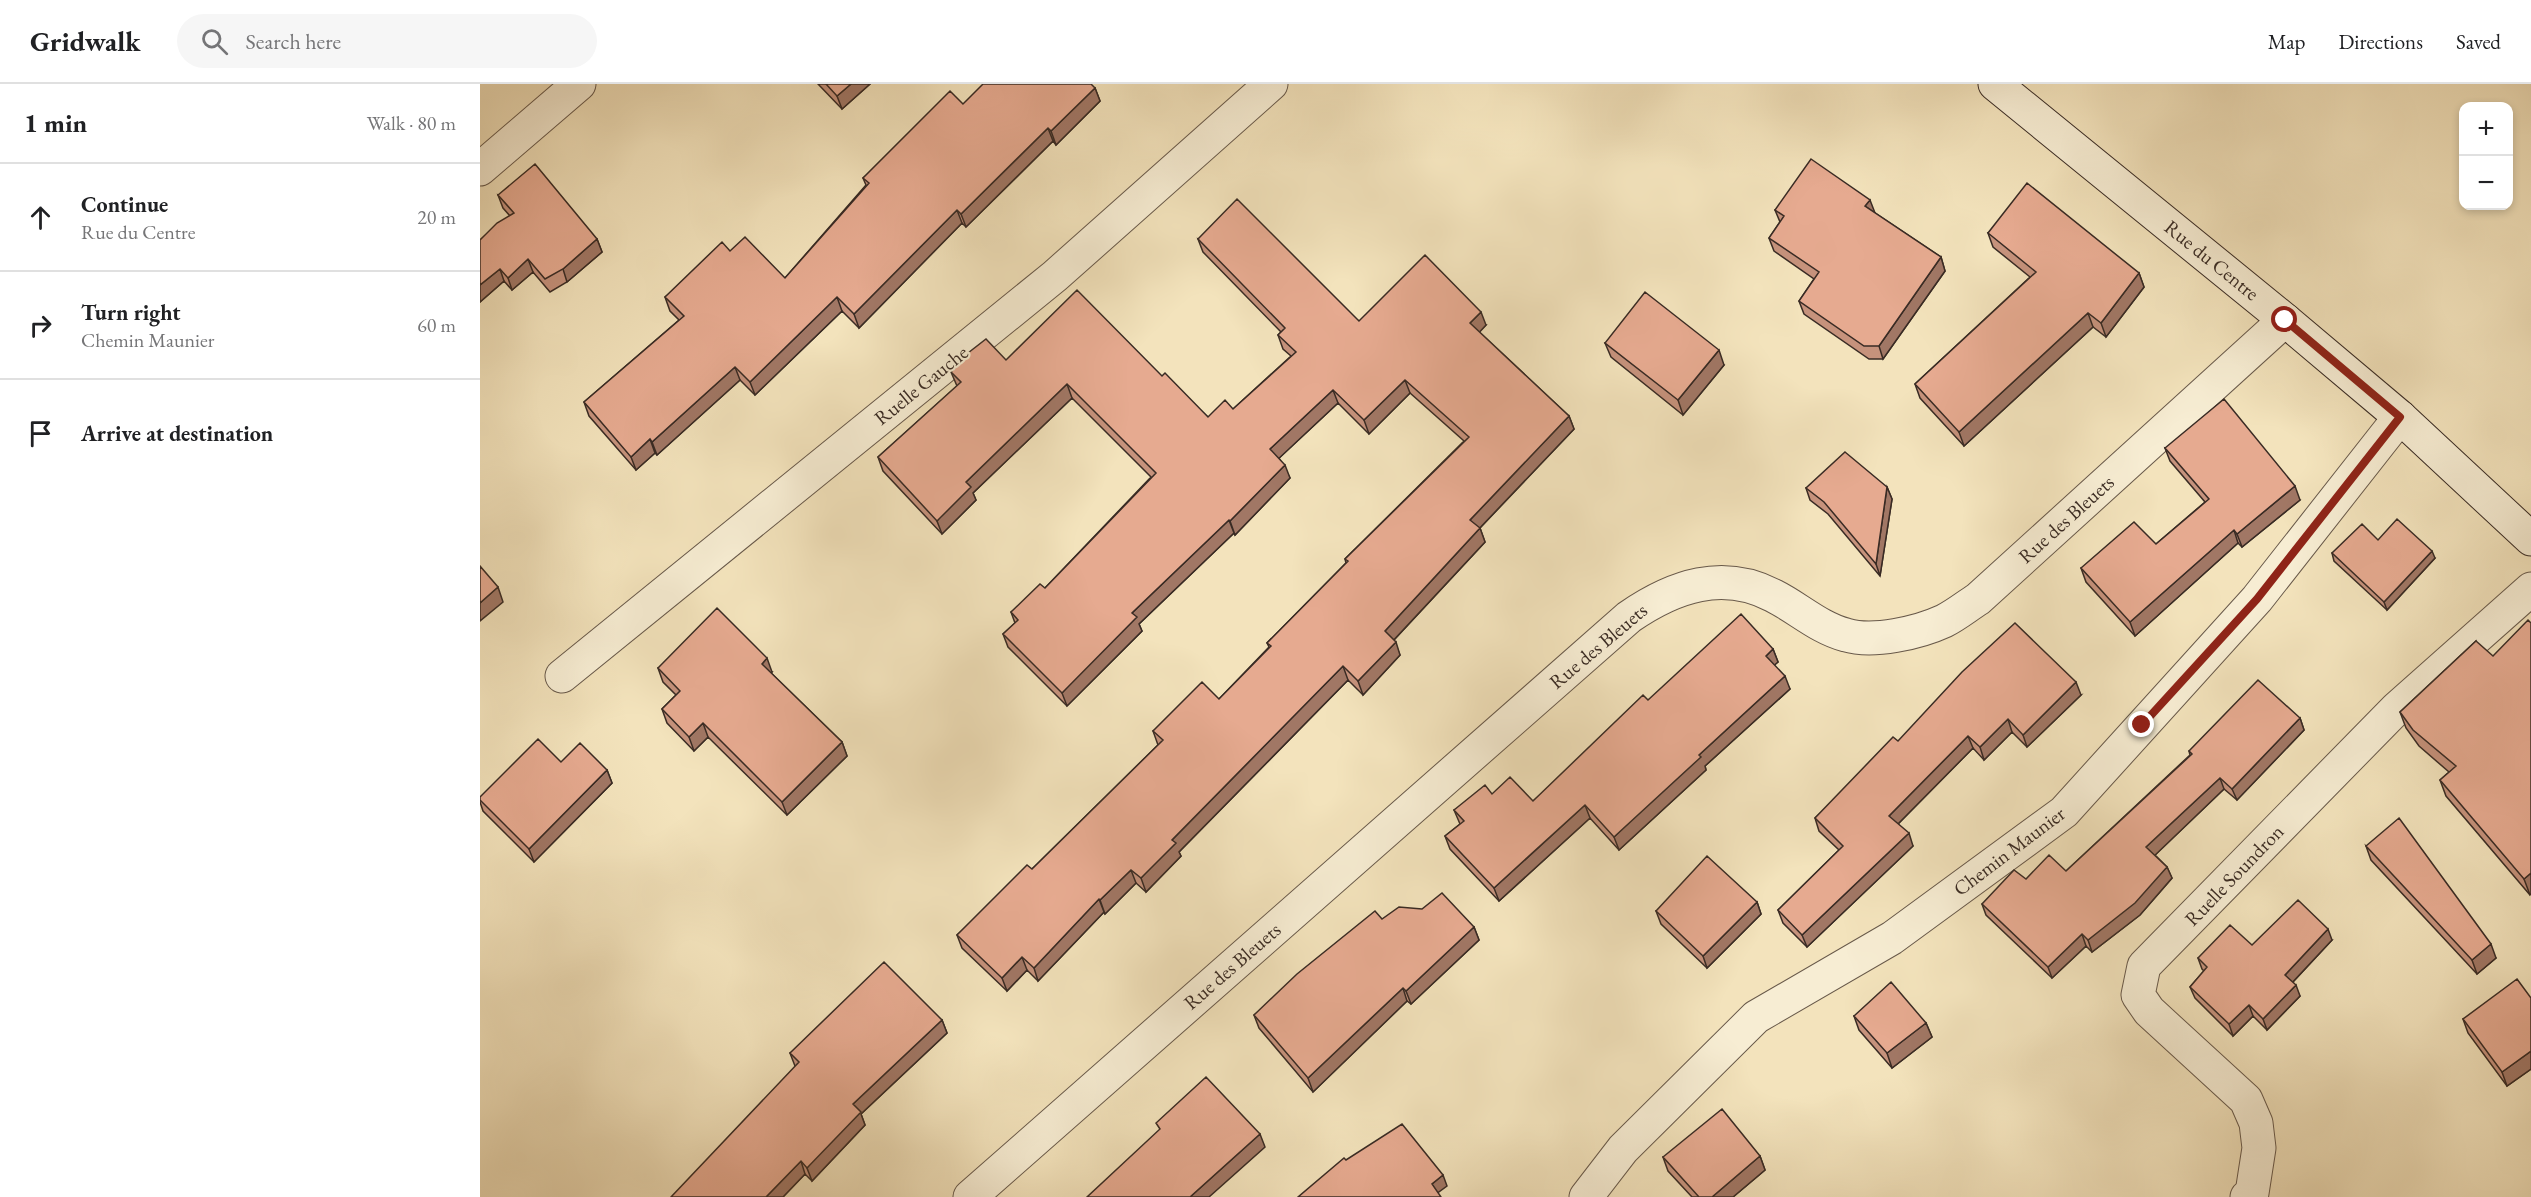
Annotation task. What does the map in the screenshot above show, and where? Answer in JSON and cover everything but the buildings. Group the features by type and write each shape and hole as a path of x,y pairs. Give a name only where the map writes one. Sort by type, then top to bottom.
{"street":[{"path":"480,169 579,84"},
{"name":"Ruelle Gauche","path":"562,676 1055,276 1271,84"},
{"name":"Rue du Centre","path":"1995,84 2285,320 2400,417 2531,539"},
{"name":"Rue des Bleuets","path":"970,1197 1620,624 1654,599 1685,588 1717,582 1744,584 1773,595 1824,627 1846,636 1872,639 1907,632 1943,621 1978,599 2285,320"},
{"name":"Chemin Maunier","path":"1586,1197 1623,1149 1756,1017 1892,938 2064,812 2257,599 2400,417"},
{"name":"Ruelle Soundron","path":"2247,1197 2252,1193 2259,1148 2256,1123 2246,1100 2149,1011 2138,995 2144,966 2397,708 2531,589"}],"route":[{"path":"2142,725 2257,599 2400,417 2285,320"}]}
